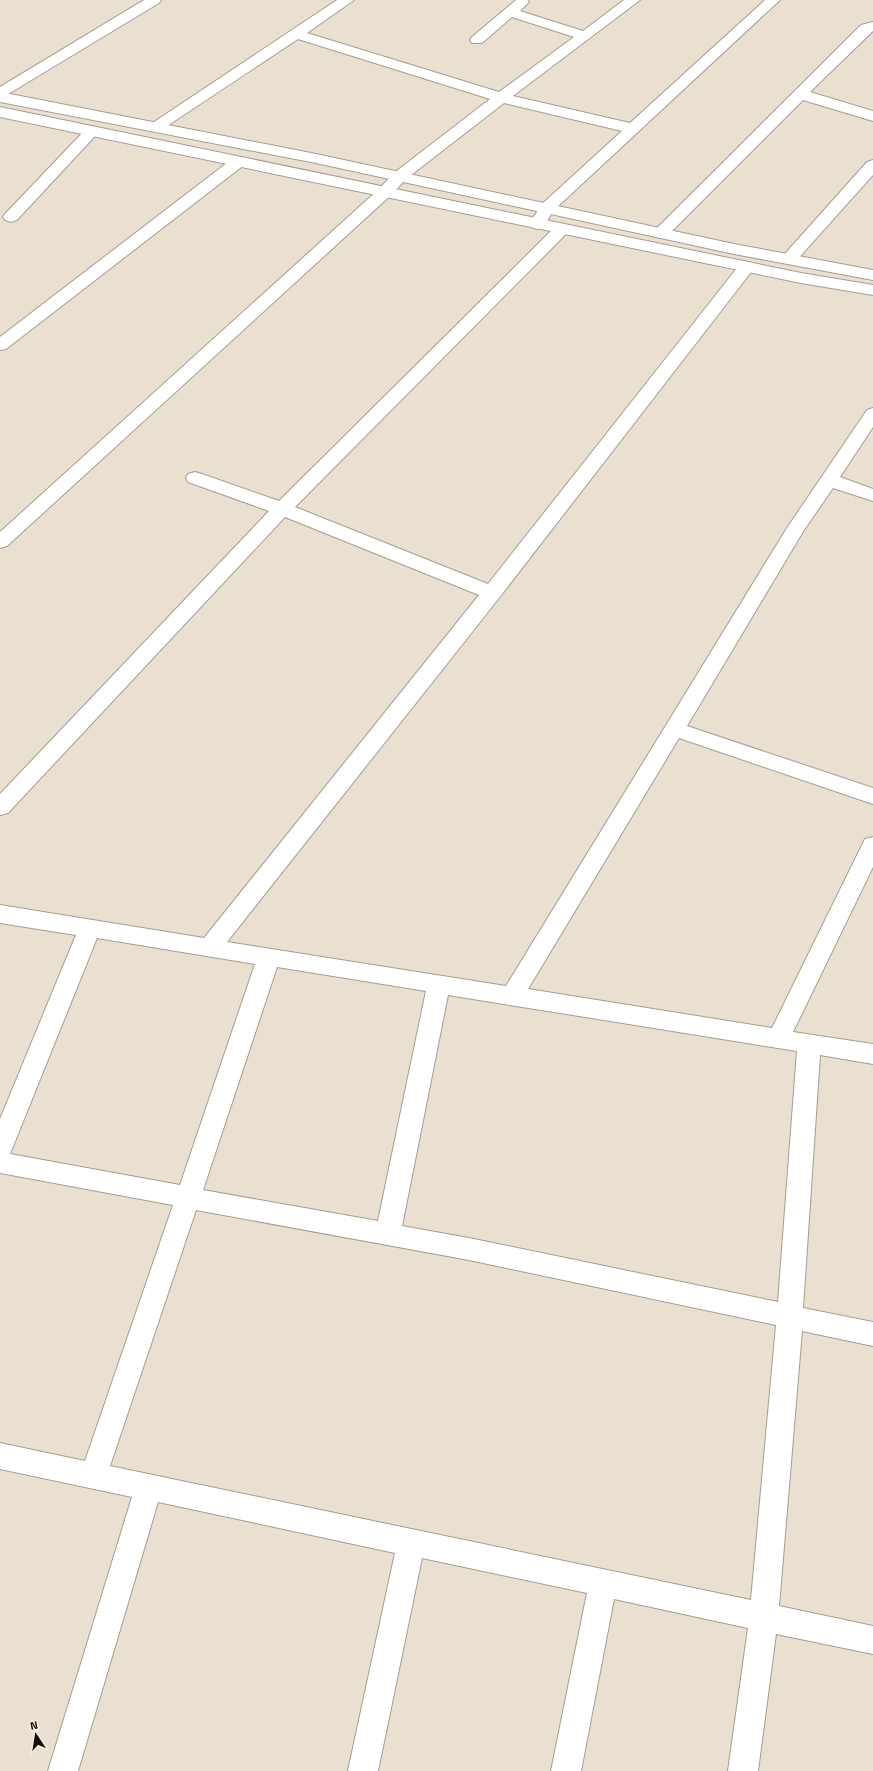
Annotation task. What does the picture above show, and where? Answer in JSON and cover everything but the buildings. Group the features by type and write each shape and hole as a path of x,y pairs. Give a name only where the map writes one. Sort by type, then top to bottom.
{"street":[{"path":"0,93 154,0"},
{"path":"156,127 347,0"},
{"path":"477,40 524,0"},
{"path":"0,542 385,192 400,176 501,98 633,0"},
{"path":"537,224 548,207 773,0"},
{"path":"510,12 585,36"},
{"path":"661,232 866,28 873,26"},
{"path":"296,34 501,98 634,128"},
{"path":"799,94 873,116"},
{"path":"0,97 400,176 789,259 873,275"},
{"path":"0,112 747,267 873,290"},
{"path":"11,217 91,132"},
{"path":"0,345 238,162"},
{"path":"789,259 873,165"},
{"path":"0,807 282,509 562,229"},
{"path":"210,947 492,593 747,267"},
{"path":"512,996 796,528 873,414"},
{"path":"195,478 282,509 492,593"},
{"path":"829,480 873,495"},
{"path":"674,729 873,796"},
{"path":"778,1038 873,845"},
{"path":"0,914 873,1054"},
{"path":"0,1149 90,928"},
{"path":"94,1475 269,957"},
{"path":"388,1234 439,984"},
{"path":"743,1771 764,1617 790,1316 809,1044"},
{"path":"0,1163 388,1234 873,1334"},
{"path":"0,1456 873,1640"},
{"path":"62,1771 149,1487"},
{"path":"363,1771 411,1542"},
{"path":"566,1771 604,1583"}]}
